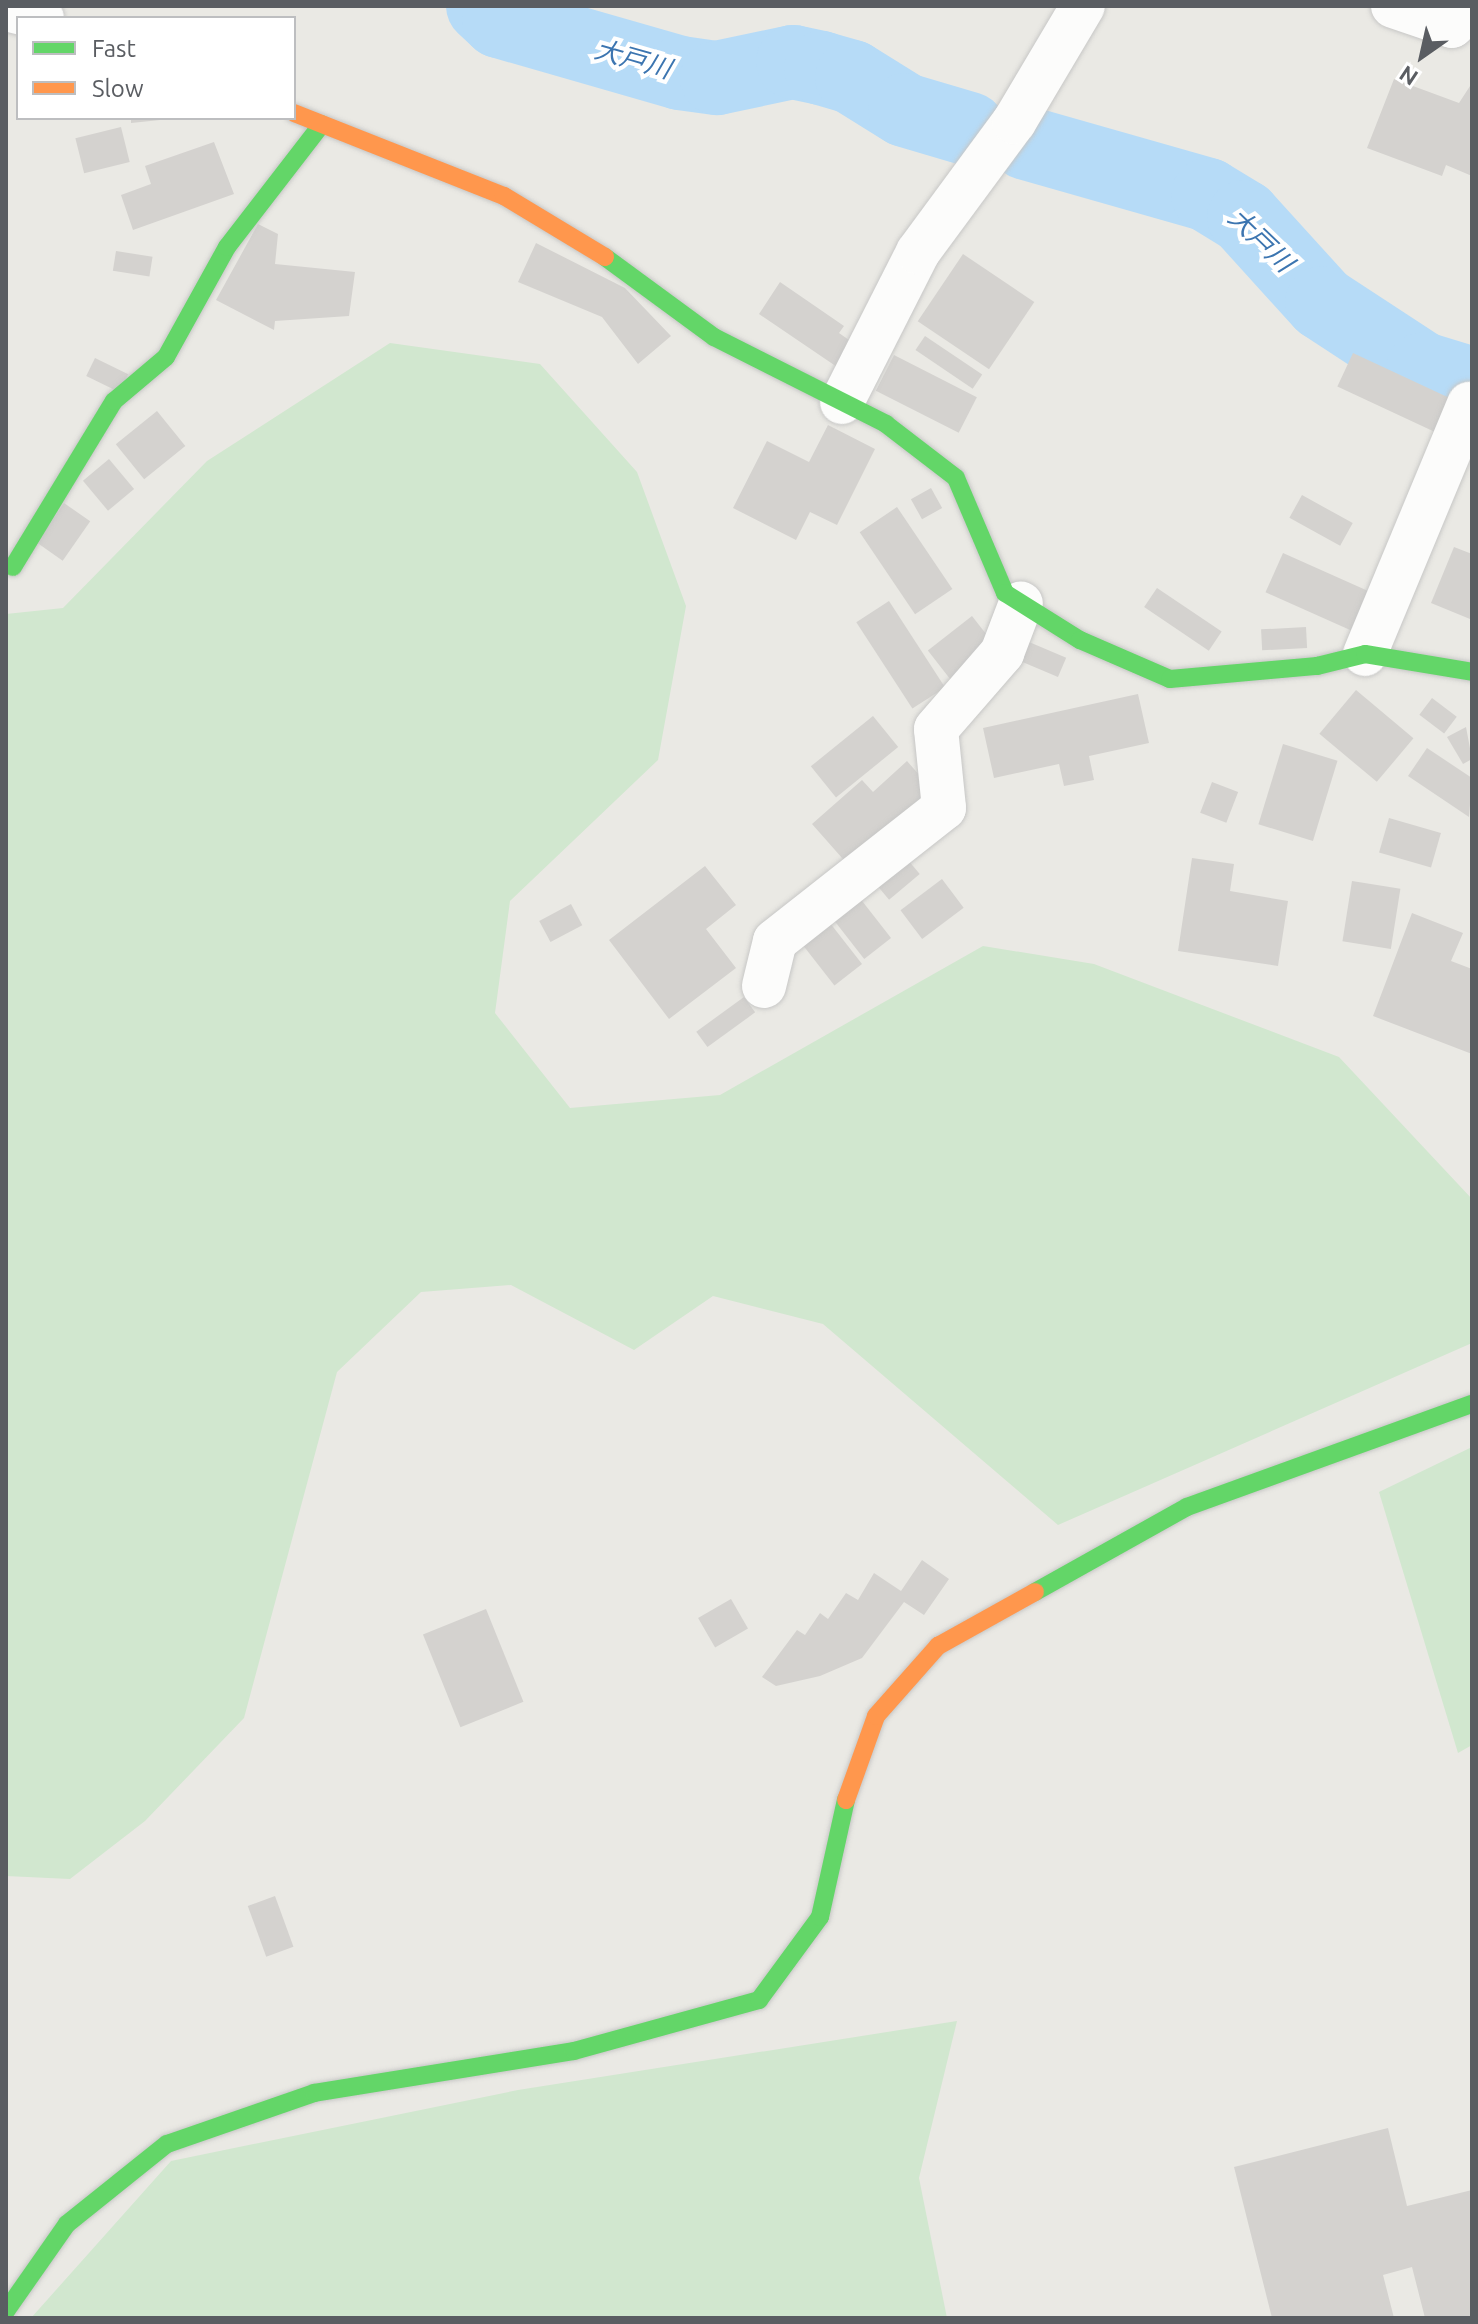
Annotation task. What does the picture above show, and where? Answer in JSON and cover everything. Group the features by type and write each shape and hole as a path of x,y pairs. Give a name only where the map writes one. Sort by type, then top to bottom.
{"street":[{"path":"842,402 918,252 1014,122 1083,6"},
{"path":"1393,6 1452,26 1472,6"},
{"path":"6,9 34,16"},
{"path":"296,114 504,196 645,281 714,337 886,424 956,478 1005,593 1080,640 1170,679 1317,666 1365,654 1472,672"},
{"path":"13,567 114,401 166,357 227,247 322,124"},
{"path":"1365,654 1469,404"},
{"path":"764,986 775,941 944,808 936,729 1002,653 1021,603"},
{"path":"6,2311 67,2224 167,2144 314,2093 574,2051 759,2000 820,1917 850,1780 876,1716 938,1646 1187,1507 1472,1404"}],"green space":[{"path":"390,343 540,364 637,472 686,606 658,760 510,901 495,1013 570,1108 720,1095 983,946 1094,964 1339,1057 1472,1199 1472,1343 1058,1525 823,1324 713,1296 634,1350 511,1285 421,1292 337,1372 244,1718 145,1821 70,1879 6,1876 6,614 63,608 207,461"},
{"path":"1472,1447 1472,1745 1458,1753 1379,1492"},
{"path":"957,2021 919,2178 947,2318 31,2318 171,2161 518,2090"}],"building":[{"path":"1394,79 1459,103 1472,83 1472,176 1446,165 1442,176 1367,148"},
{"path":"131,120 160,120 131,123"},
{"path":"121,127 130,162 84,173 75,138"},
{"path":"214,142 234,194 133,230 121,195 151,184 145,166"},
{"path":"258,224 278,234 275,264 355,272 349,316 275,321 274,330 216,300"},
{"path":"536,243 625,288 671,336 638,364 602,317 518,282"},
{"path":"116,251 153,257 149,277 113,271"},
{"path":"963,254 1034,302 989,369 918,321"},
{"path":"780,282 844,326 839,333 859,347 843,371 759,314"},
{"path":"925,336 982,375 973,389 915,350"},
{"path":"1353,353 1458,402 1442,436 1337,387"},
{"path":"894,355 977,397 959,433 876,391"},
{"path":"95,358 128,374 119,392 86,376"},
{"path":"157,411 185,446 144,479 116,444"},
{"path":"828,425 875,449 837,525 810,512 796,540 733,508 767,441 809,462"},
{"path":"109,459 134,489 108,511 83,481"},
{"path":"931,488 942,508 922,519 911,499"},
{"path":"1302,495 1353,523 1340,546 1289,518"},
{"path":"64,503 90,521 63,561 36,542"},
{"path":"897,507 952,589 915,614 860,532"},
{"path":"1454,547 1472,554 1470,619 1431,603"},
{"path":"1283,553 1377,595 1360,634 1266,592"},
{"path":"1157,588 1222,632 1209,651 1144,607"},
{"path":"889,601 945,687 912,709 856,622"},
{"path":"972,616 996,647 952,681 928,650"},
{"path":"1306,627 1307,648 1262,650 1261,629"},
{"path":"1022,639 1066,658 1058,677 1014,658"},
{"path":"1356,690 1413,738 1377,782 1319,734"},
{"path":"1138,694 1149,743 1089,756 1094,780 1064,786 1059,764 994,778 983,728"},
{"path":"1432,698 1457,717 1444,733 1419,715"},
{"path":"873,716 898,747 836,797 811,766"},
{"path":"1466,727 1472,759 1463,764 1447,737"},
{"path":"1283,744 1338,761 1313,841 1258,824"},
{"path":"1427,748 1472,778 1469,817 1408,776"},
{"path":"907,761 935,793 850,867 812,824 862,780 873,792"},
{"path":"1212,782 1238,792 1226,823 1200,813"},
{"path":"1389,818 1441,833 1431,867 1379,853"},
{"path":"903,854 920,874 889,900 872,880"},
{"path":"1192,858 1234,864 1230,891 1288,901 1278,966 1178,951"},
{"path":"705,866 736,905 706,929 736,968 669,1019 609,940"},
{"path":"942,879 964,908 922,939 900,910"},
{"path":"1352,881 1400,889 1391,949 1342,941"},
{"path":"859,897 891,938 864,959 832,918"},
{"path":"571,904 582,925 550,942 539,921"},
{"path":"1412,913 1463,933 1451,961 1472,969 1472,1054 1373,1016"},
{"path":"830,923 862,964 834,986 802,945"},
{"path":"744,997 755,1012 707,1047 696,1032"},
{"path":"922,1560 949,1579 924,1615 904,1602 862,1658 820,1676 776,1686 762,1677 797,1630 805,1635 820,1613 828,1619 846,1593 858,1600 874,1573 901,1591"},
{"path":"731,1599 748,1628 715,1647 698,1618"},
{"path":"486,1609 523,1702 460,1727 423,1634"},
{"path":"275,1896 293,1947 266,1957 248,1906"},
{"path":"1388,2128 1407,2206 1472,2190 1472,2318 1425,2318 1412,2267 1383,2275 1394,2318 1272,2318 1234,2167"}],"waterway":[{"name":"大戸川","path":"483,6 499,21 680,73 717,78 793,62 821,68 852,77 905,110 969,129"},
{"name":"大戸川","path":"1026,143 1208,195 1244,217 1322,303 1423,369 1472,384"}],"traffic: fast":[{"path":"13,567 114,401 166,357 227,247 322,124"},
{"path":"605,257 714,337 886,424 956,478 1005,593 1080,640 1170,679 1317,666 1365,654 1472,672"},
{"path":"1035,1592 1187,1507 1472,1404"},
{"path":"6,2311 67,2224 167,2144 314,2093 574,2051 759,2000 820,1917 846,1800"}],"traffic: slow":[{"path":"296,114 504,196 605,257"},
{"path":"846,1800 876,1716 938,1646 1035,1592"}]}
